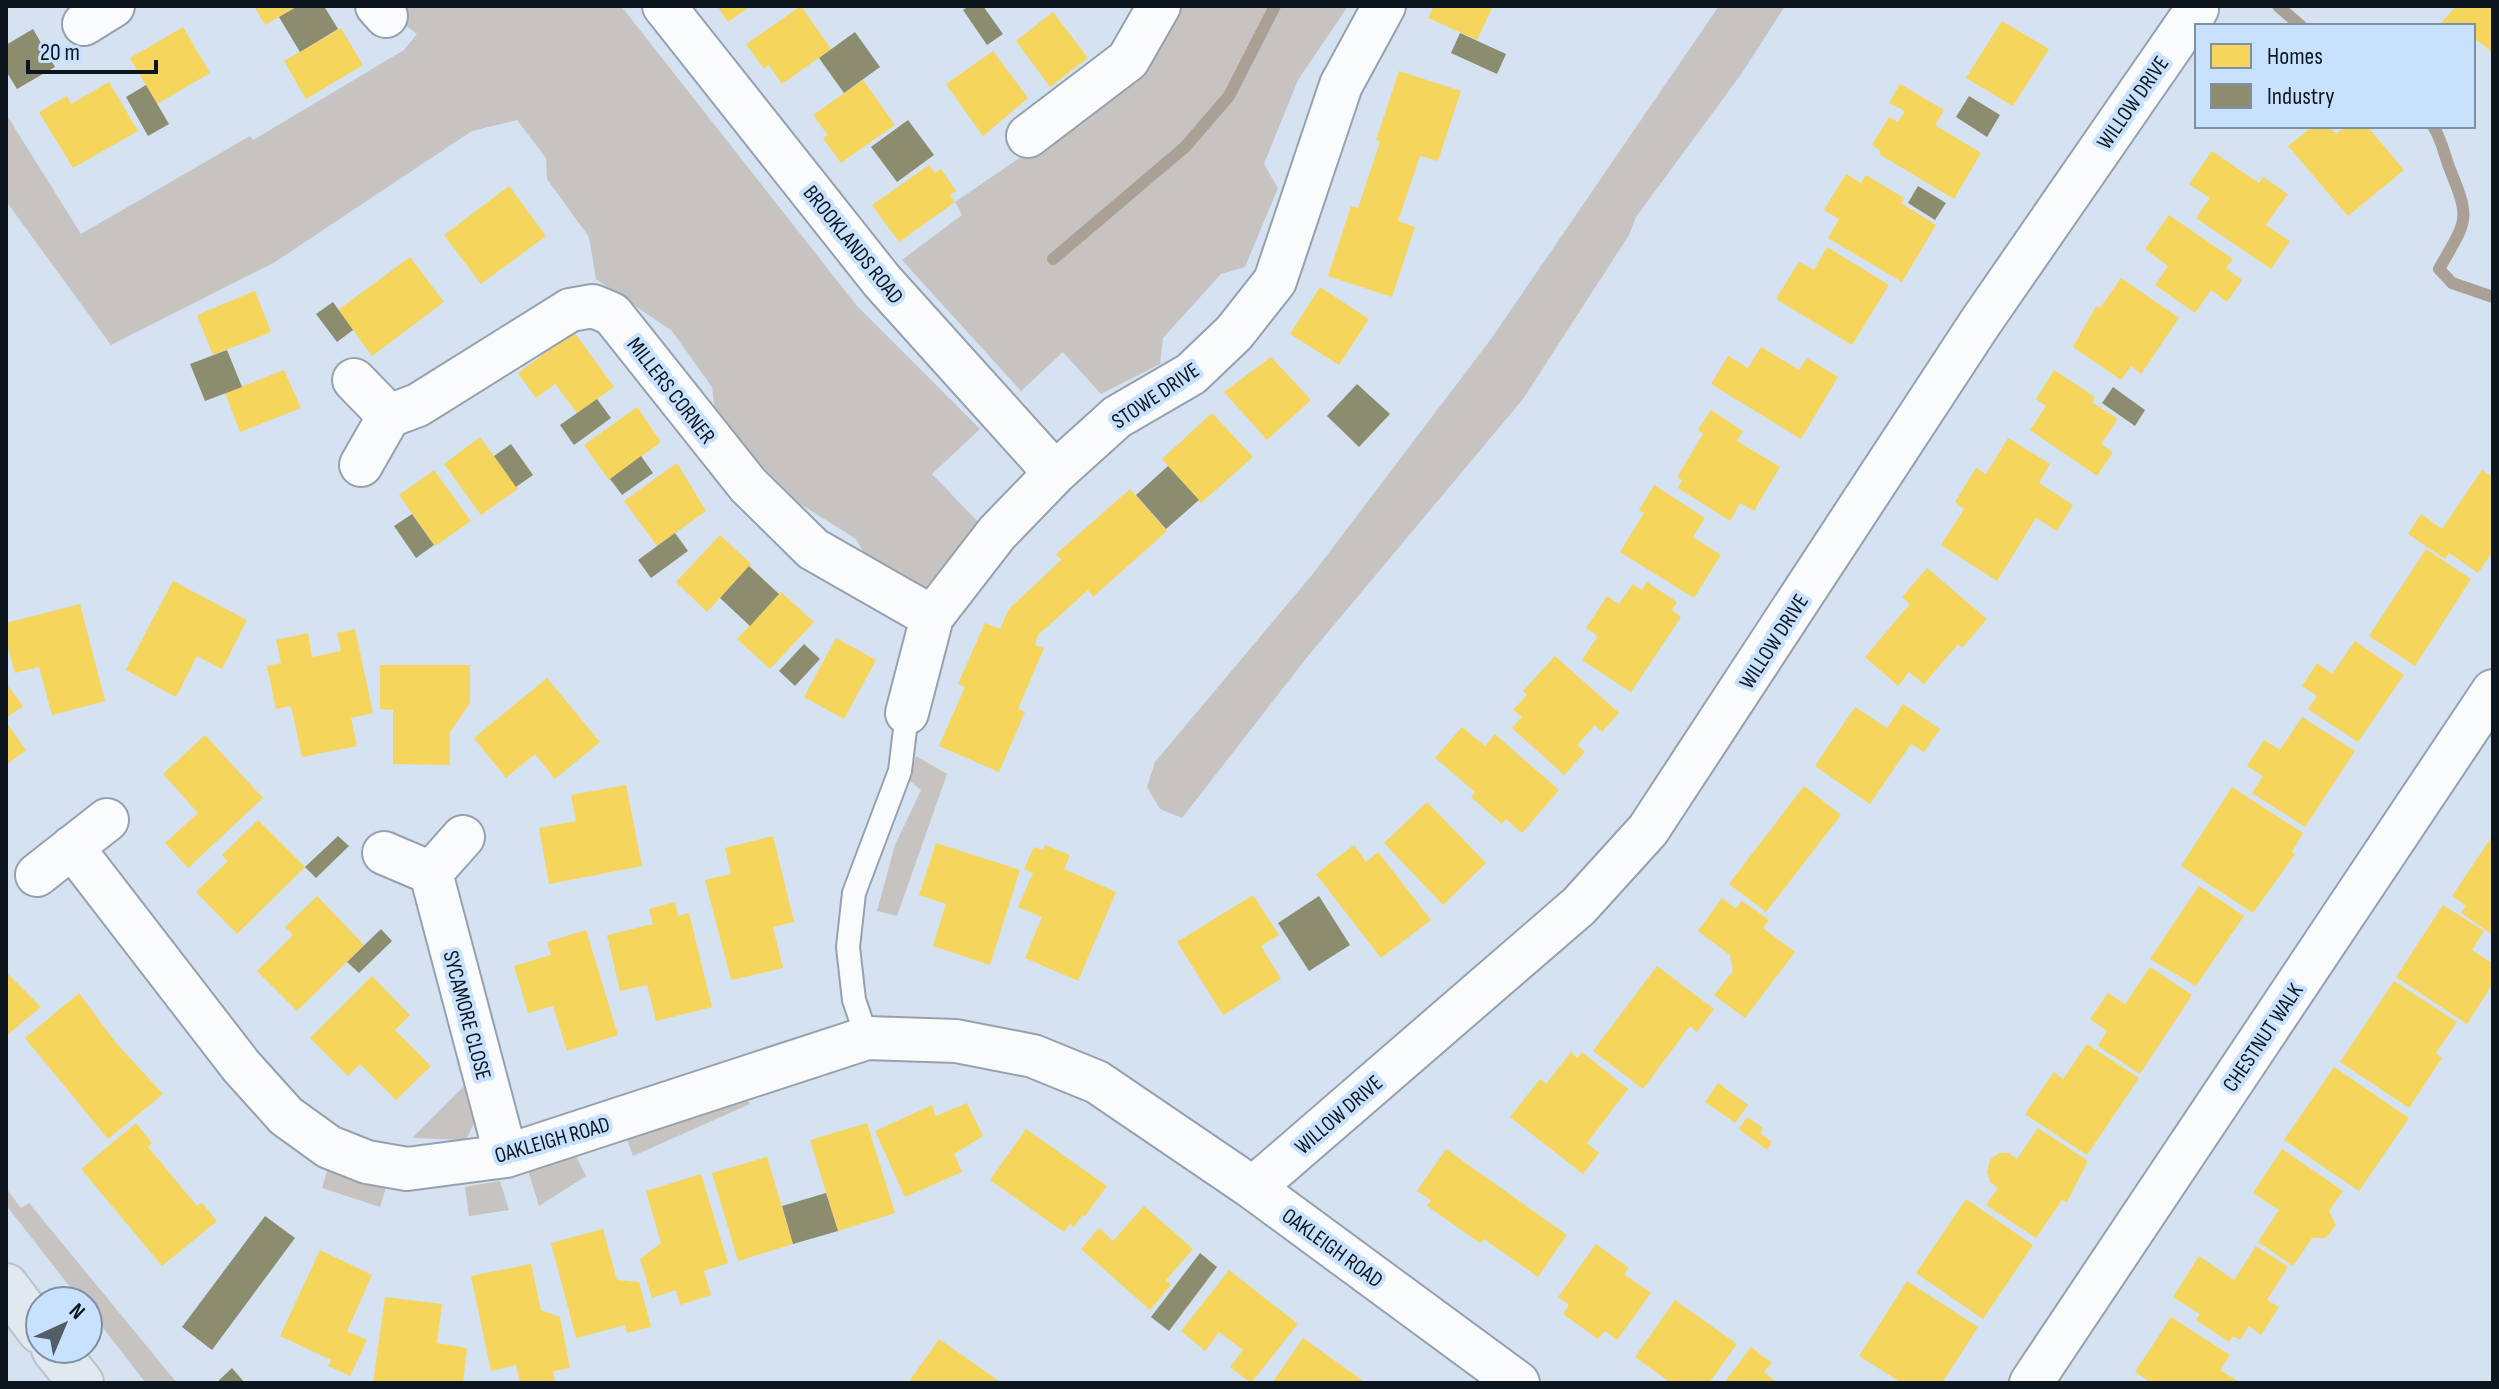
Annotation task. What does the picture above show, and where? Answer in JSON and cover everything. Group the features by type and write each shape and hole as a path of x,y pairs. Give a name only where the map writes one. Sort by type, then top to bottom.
{"highway":[{"path":"6,1286 24,1310"},
{"path":"67,1365 81,1383"}],"street":[{"name":"BROOKLANDS ROAD","path":"664,6 882,281 1055,473"},
{"path":"1028,136 1128,60 1159,6"},
{"name":"STOWE DRIVE","path":"907,713 932,617 997,533 1055,473 1117,417 1191,374 1234,333 1275,281 1341,85 1384,6"},
{"name":"WILLOW DRIVE","path":"1253,1188 1579,906 1648,830 1980,323 2197,9"},
{"name":"MILLERS CORNER","path":"389,416 418,405 570,310 593,306 612,314 748,485 813,549 932,617"},
{"path":"354,380 389,416 361,465"},
{"name":"CHESTNUT WALK","path":"2031,1383 2493,691"},
{"path":"37,875 107,820"},
{"path":"384,853 431,873 463,837"},
{"name":"OAKLEIGH ROAD","path":"72,847 241,1066 286,1116 319,1140 367,1162 407,1169 506,1156 867,1038 956,1041 1033,1056 1097,1082 1136,1130 1253,1188 1518,1383"},
{"name":"SYCAMORE CLOSE","path":"431,873 506,1156"}],"lane":[{"path":"867,1038 854,1000 848,947 854,893 900,771 907,713"}],"shaded area":[{"path":"403,6 621,6 857,306 980,429 932,474 978,522 925,588 869,562 856,539 799,503 716,420 712,387 672,331 596,279 589,237 547,179 546,158 517,120 472,131 275,262 111,345 6,201 6,114 81,234 250,136 253,140 404,50 417,34 398,20"},
{"path":"1172,6 1348,6 1298,80 1264,164 1278,188 1245,267 1221,274 1163,338 1160,364 1101,394 1063,352 1021,391 902,260 962,215 955,202 1049,138"},
{"path":"1719,6 1785,6 1742,73 1636,217 1629,235 1523,399 1308,656 1182,818 1160,809 1147,787 1155,762 1312,575 1491,339"},
{"path":"916,756 947,774 897,916 877,911 895,845 921,790 910,781"},
{"path":"466,1084 475,1121 466,1140 412,1138"},
{"path":"748,1101 750,1104 633,1156 627,1139"},
{"path":"575,1154 586,1176 539,1206 528,1170"},
{"path":"329,1165 387,1184 380,1207 322,1188"},
{"path":"500,1181 509,1210 469,1216 465,1187"},
{"path":"6,1188 21,1208 29,1203 96,1285 68,1285 6,1205"},
{"path":"104,1294 177,1383 146,1383 104,1329"}],"building: Homes":[{"path":"254,6 298,6 265,25"},
{"path":"717,6 751,6 728,22"},
{"path":"801,6 831,49 782,84 769,65 764,69 746,44"},
{"path":"1434,6 1493,6 1477,40 1428,18"},
{"path":"2456,6 2493,6 2493,53 2477,40 2475,42 2475,24 2441,23"},
{"path":"1053,12 1088,58 1050,87 1016,41"},
{"path":"2002,21 2049,49 2013,106 1966,78"},
{"path":"183,27 210,73 157,104 130,58"},
{"path":"341,28 363,65 306,99 284,61"},
{"path":"993,51 1028,98 983,136 946,84"},
{"path":"1399,71 1461,91 1438,161 1420,156 1398,221 1415,227 1392,297 1328,276 1351,206 1358,208"},
{"path":"863,80 895,125 841,163 823,138 828,135 813,115"},
{"path":"109,82 138,131 73,168 39,112 67,96 71,104"},
{"path":"1900,84 1944,110 1935,125 1981,153 1954,199 1879,154 1881,151 1872,145 1889,117 1898,122 1905,111 1889,103"},
{"path":"2310,128 2331,128 2336,134 2344,128 2369,128 2404,170 2348,216 2288,146"},
{"path":"2212,151 2259,183 2263,177 2288,194 2266,225 2290,241 2271,269 2196,218 2210,198 2189,184"},
{"path":"929,165 935,173 941,169 956,191 950,195 955,202 899,242 872,205"},
{"path":"1846,174 1861,183 1866,175 1904,198 1901,203 1936,225 1902,282 1828,238 1839,219 1824,210"},
{"path":"509,186 546,236 481,284 444,235"},
{"path":"2169,215 2233,259 2226,268 2242,280 2227,302 2211,290 2195,313 2155,285 2168,266 2145,249"},
{"path":"1827,247 1889,285 1852,345 1776,299 1799,262 1814,270"},
{"path":"410,257 444,302 372,356 338,310"},
{"path":"2121,278 2179,318 2141,374 2131,366 2121,380 2073,347 2096,306 2100,308"},
{"path":"1320,287 1369,319 1339,365 1290,334"},
{"path":"255,291 271,332 213,355 197,315"},
{"path":"574,332 614,387 577,413 555,384 536,398 518,373"},
{"path":"1761,347 1799,370 1807,358 1838,377 1801,439 1711,384 1728,356 1748,368"},
{"path":"1271,357 1311,400 1267,440 1224,392"},
{"path":"284,370 301,408 240,432 225,393"},
{"path":"2054,370 2095,397 2092,402 2118,419 2101,444 2113,452 2097,476 2030,430 2046,406 2036,399"},
{"path":"637,407 661,442 609,480 584,445"},
{"path":"1711,410 1743,431 1737,441 1780,467 1754,511 1740,503 1730,521 1678,488 1682,480 1677,477 1703,434 1698,430"},
{"path":"1212,413 1253,457 1201,503 1162,459"},
{"path":"480,437 518,489 481,515 444,464"},
{"path":"2008,438 2050,464 2039,483 2073,505 2057,531 2036,518 1997,581 1941,545 1964,509 1955,502 1976,468 1986,474"},
{"path":"677,463 706,511 657,546 624,501"},
{"path":"434,470 471,521 435,546 399,495"},
{"path":"2482,470 2493,477 2493,551 2478,573 2449,553 2445,559 2408,534 2421,514 2442,529"},
{"path":"1654,485 1705,518 1693,537 1721,555 1694,598 1620,552 1644,513 1639,510"},
{"path":"1130,489 1167,531 1093,597 1088,590 1038,635 1035,645 1044,648 1018,709 1025,712 999,772 939,746 965,687 958,684 985,623 1000,629 1009,609 1061,560 1056,554"},
{"path":"720,535 751,564 707,612 676,582"},
{"path":"2426,549 2471,579 2415,666 2369,636"},
{"path":"1927,568 1987,619 1962,648 1958,644 1924,684 1909,672 1898,686 1865,657 1910,604 1902,597"},
{"path":"173,581 247,620 222,669 197,656 176,697 126,670"},
{"path":"1647,582 1677,602 1672,610 1681,617 1631,692 1582,660 1598,636 1586,628 1607,596 1619,604 1633,584 1642,590"},
{"path":"781,592 814,622 770,669 737,639"},
{"path":"80,604 105,701 52,715 39,667 15,673 6,640 6,623"},
{"path":"355,629 373,713 351,718 357,746 302,757 291,706 276,709 267,666 281,663 276,640 308,633 312,657 341,651 337,633"},
{"path":"836,638 876,660 844,719 804,697"},
{"path":"2355,641 2404,675 2358,742 2308,709 2317,696 2302,686 2317,663 2332,674"},
{"path":"1555,656 1619,713 1602,732 1595,725 1577,745 1585,752 1564,775 1512,728 1522,717 1513,710 1527,695 1523,691"},
{"path":"380,665 470,665 470,703 450,732 450,765 393,764 393,710 380,709"},
{"path":"547,678 600,742 555,779 535,754 506,778 474,738"},
{"path":"6,683 23,706 6,718"},
{"path":"1903,704 1940,729 1924,752 1911,744 1870,804 1815,766 1855,707 1887,728"},
{"path":"2302,717 2355,751 2305,827 2252,793 2263,776 2247,766 2264,740 2280,750"},
{"path":"6,722 26,750 6,765"},
{"path":"1462,727 1485,746 1495,734 1559,790 1522,833 1506,819 1502,824 1471,797 1475,792 1435,758"},
{"path":"205,735 263,798 188,868 165,843 198,813 163,774"},
{"path":"626,785 642,866 549,884 539,828 576,821 571,795"},
{"path":"1804,786 1841,815 1766,912 1729,884"},
{"path":"2232,787 2303,833 2292,852 2295,854 2253,913 2181,866"},
{"path":"1427,802 1486,863 1443,905 1384,843"},
{"path":"258,820 305,867 237,934 196,892 228,861 222,855"},
{"path":"2493,835 2493,935 2461,913 2466,906 2452,896"},
{"path":"773,836 794,922 773,927 783,968 731,980 705,880 731,874 725,848"},
{"path":"936,843 1020,870 990,965 933,946 946,904 919,895"},
{"path":"1045,845 1070,855 1064,869 1116,892 1078,981 1025,958 1042,917 1018,907 1033,873 1024,869 1034,847 1043,850"},
{"path":"1354,845 1366,862 1378,852 1431,920 1381,958 1316,874"},
{"path":"2199,886 2244,916 2196,986 2150,959"},
{"path":"1253,895 1279,935 1261,946 1281,979 1223,1015 1177,942"},
{"path":"317,896 364,945 297,1011 257,971 293,935 285,927"},
{"path":"1722,898 1736,909 1742,901 1769,920 1763,928 1795,952 1745,1018 1714,995 1733,971 1730,955 1698,931"},
{"path":"675,902 678,916 689,913 712,1007 656,1021 647,985 620,991 607,935 653,924 649,909"},
{"path":"2443,905 2484,931 2472,950 2493,964 2493,983 2467,1024 2396,977"},
{"path":"586,930 618,1035 567,1051 553,1006 528,1013 514,966 551,955 547,942"},
{"path":"1657,966 1714,1009 1697,1032 1690,1026 1643,1089 1593,1051"},
{"path":"2150,967 2192,995 2140,1074 2098,1046 2107,1031 2090,1019 2108,993 2125,1004"},
{"path":"6,972 41,1007 6,1036"},
{"path":"372,976 410,1015 395,1030 431,1066 396,1100 360,1064 348,1076 310,1038"},
{"path":"2394,981 2457,1022 2436,1053 2442,1058 2409,1108 2340,1062"},
{"path":"79,993 116,1043 163,1094 108,1139 25,1038"},
{"path":"2087,1044 2139,1078 2087,1155 2025,1114 2054,1072 2063,1079"},
{"path":"1571,1052 1577,1058 1582,1052 1628,1089 1587,1143 1599,1153 1583,1174 1510,1117 1540,1079 1546,1084"},
{"path":"2334,1067 2409,1118 2359,1191 2284,1140"},
{"path":"1718,1083 1748,1105 1735,1123 1705,1102"},
{"path":"967,1103 983,1136 954,1154 962,1172 905,1197 875,1131 932,1105 936,1116"},
{"path":"1747,1117 1763,1128 1760,1133 1772,1142 1767,1150 1739,1129"},
{"path":"136,1123 152,1143 148,1147 197,1206 202,1203 217,1221 162,1266 81,1169"},
{"path":"867,1123 895,1213 838,1231 810,1140"},
{"path":"2038,1128 2088,1161 2067,1202 2062,1200 2036,1238 1986,1205 1998,1188 1990,1182 1987,1172 1990,1160 1999,1153 2009,1153 2017,1159"},
{"path":"1026,1129 1107,1186 1085,1216 1082,1215 1074,1227 1070,1224 1064,1232 990,1180"},
{"path":"1446,1149 1567,1235 1538,1277 1484,1239 1480,1243 1427,1206 1431,1200 1417,1191"},
{"path":"2282,1149 2343,1191 2329,1211 2336,1225 2326,1238 2312,1238 2293,1266 2258,1242 2279,1210 2253,1193"},
{"path":"767,1157 793,1244 738,1261 712,1173"},
{"path":"701,1174 728,1263 704,1271 711,1295 680,1305 676,1290 652,1298 640,1259 661,1243 646,1191"},
{"path":"1966,1199 2033,1245 1983,1319 1916,1273"},
{"path":"1144,1206 1193,1249 1166,1280 1171,1285 1150,1310 1081,1249 1099,1228 1113,1241"},
{"path":"603,1229 617,1280 639,1282 651,1327 627,1333 625,1325 576,1338 551,1243"},
{"path":"1596,1244 1629,1268 1624,1274 1651,1293 1617,1340 1605,1331 1598,1339 1563,1314 1569,1305 1558,1297"},
{"path":"2256,1246 2288,1267 2267,1300 2279,1307 2261,1335 2249,1326 2240,1340 2233,1336 2229,1342 2196,1320 2200,1314 2173,1297 2199,1256 2234,1280"},
{"path":"320,1250 372,1275 347,1331 367,1340 350,1376 328,1366 331,1360 280,1336"},
{"path":"531,1264 541,1310 560,1317 570,1368 553,1371 555,1381 545,1383 520,1383 516,1365 491,1371 471,1276"},
{"path":"1229,1270 1298,1324 1251,1383 1230,1367 1243,1350 1219,1332 1205,1351 1181,1331"},
{"path":"1907,1281 1978,1327 1942,1383 1902,1383 1859,1356"},
{"path":"385,1297 442,1304 437,1343 467,1348 463,1383 373,1383"},
{"path":"1675,1300 1737,1344 1709,1383 1665,1383 1667,1380 1635,1357"},
{"path":"2171,1317 2230,1355 2220,1370 2241,1383 2152,1383 2135,1372"},
{"path":"1303,1338 1366,1383 1272,1383"},
{"path":"939,1339 1002,1383 908,1383"},
{"path":"1751,1347 1772,1363 1764,1372 1778,1383 1724,1383"}],"building: Industry":[{"path":"298,6 324,6 338,29 300,52 279,17"},
{"path":"969,6 983,6 1003,34 987,45 963,10"},
{"path":"33,29 55,67 17,89 6,71 6,45"},
{"path":"855,32 880,67 844,93 819,58"},
{"path":"1460,33 1506,54 1497,74 1451,53"},
{"path":"146,85 169,124 148,136 126,97"},
{"path":"1969,96 2000,115 1987,137 1956,117"},
{"path":"908,120 934,155 897,182 871,147"},
{"path":"1918,186 1946,203 1935,220 1908,203"},
{"path":"333,302 353,330 337,342 316,314"},
{"path":"227,350 242,387 205,401 190,364"},
{"path":"1357,384 1390,414 1359,447 1327,416"},
{"path":"2113,387 2145,410 2135,426 2102,403"},
{"path":"597,399 611,418 574,445 560,425"},
{"path":"511,444 533,475 516,487 494,456"},
{"path":"641,456 653,473 622,495 610,479"},
{"path":"1168,466 1199,500 1166,529 1136,495"},
{"path":"412,514 434,545 416,558 394,526"},
{"path":"675,533 688,551 651,578 638,560"},
{"path":"749,566 779,594 750,626 720,598"},
{"path":"804,644 820,659 795,686 779,671"},
{"path":"338,836 349,846 316,878 305,867"},
{"path":"1319,896 1350,945 1309,971 1278,923"},
{"path":"381,929 392,941 359,973 347,962"},
{"path":"826,1193 838,1231 793,1244 782,1206"},
{"path":"265,1216 295,1238 212,1350 182,1327"},
{"path":"1200,1253 1217,1267 1169,1331 1151,1317"},
{"path":"232,1368 245,1383 216,1383"}],"waterway":[{"path":"1053,259 1185,147 1229,96 1275,6"},
{"path":"2278,6 2299,24"},
{"path":"2434,128 2463,210 2461,229 2439,269 2452,283 2493,297"}]}
